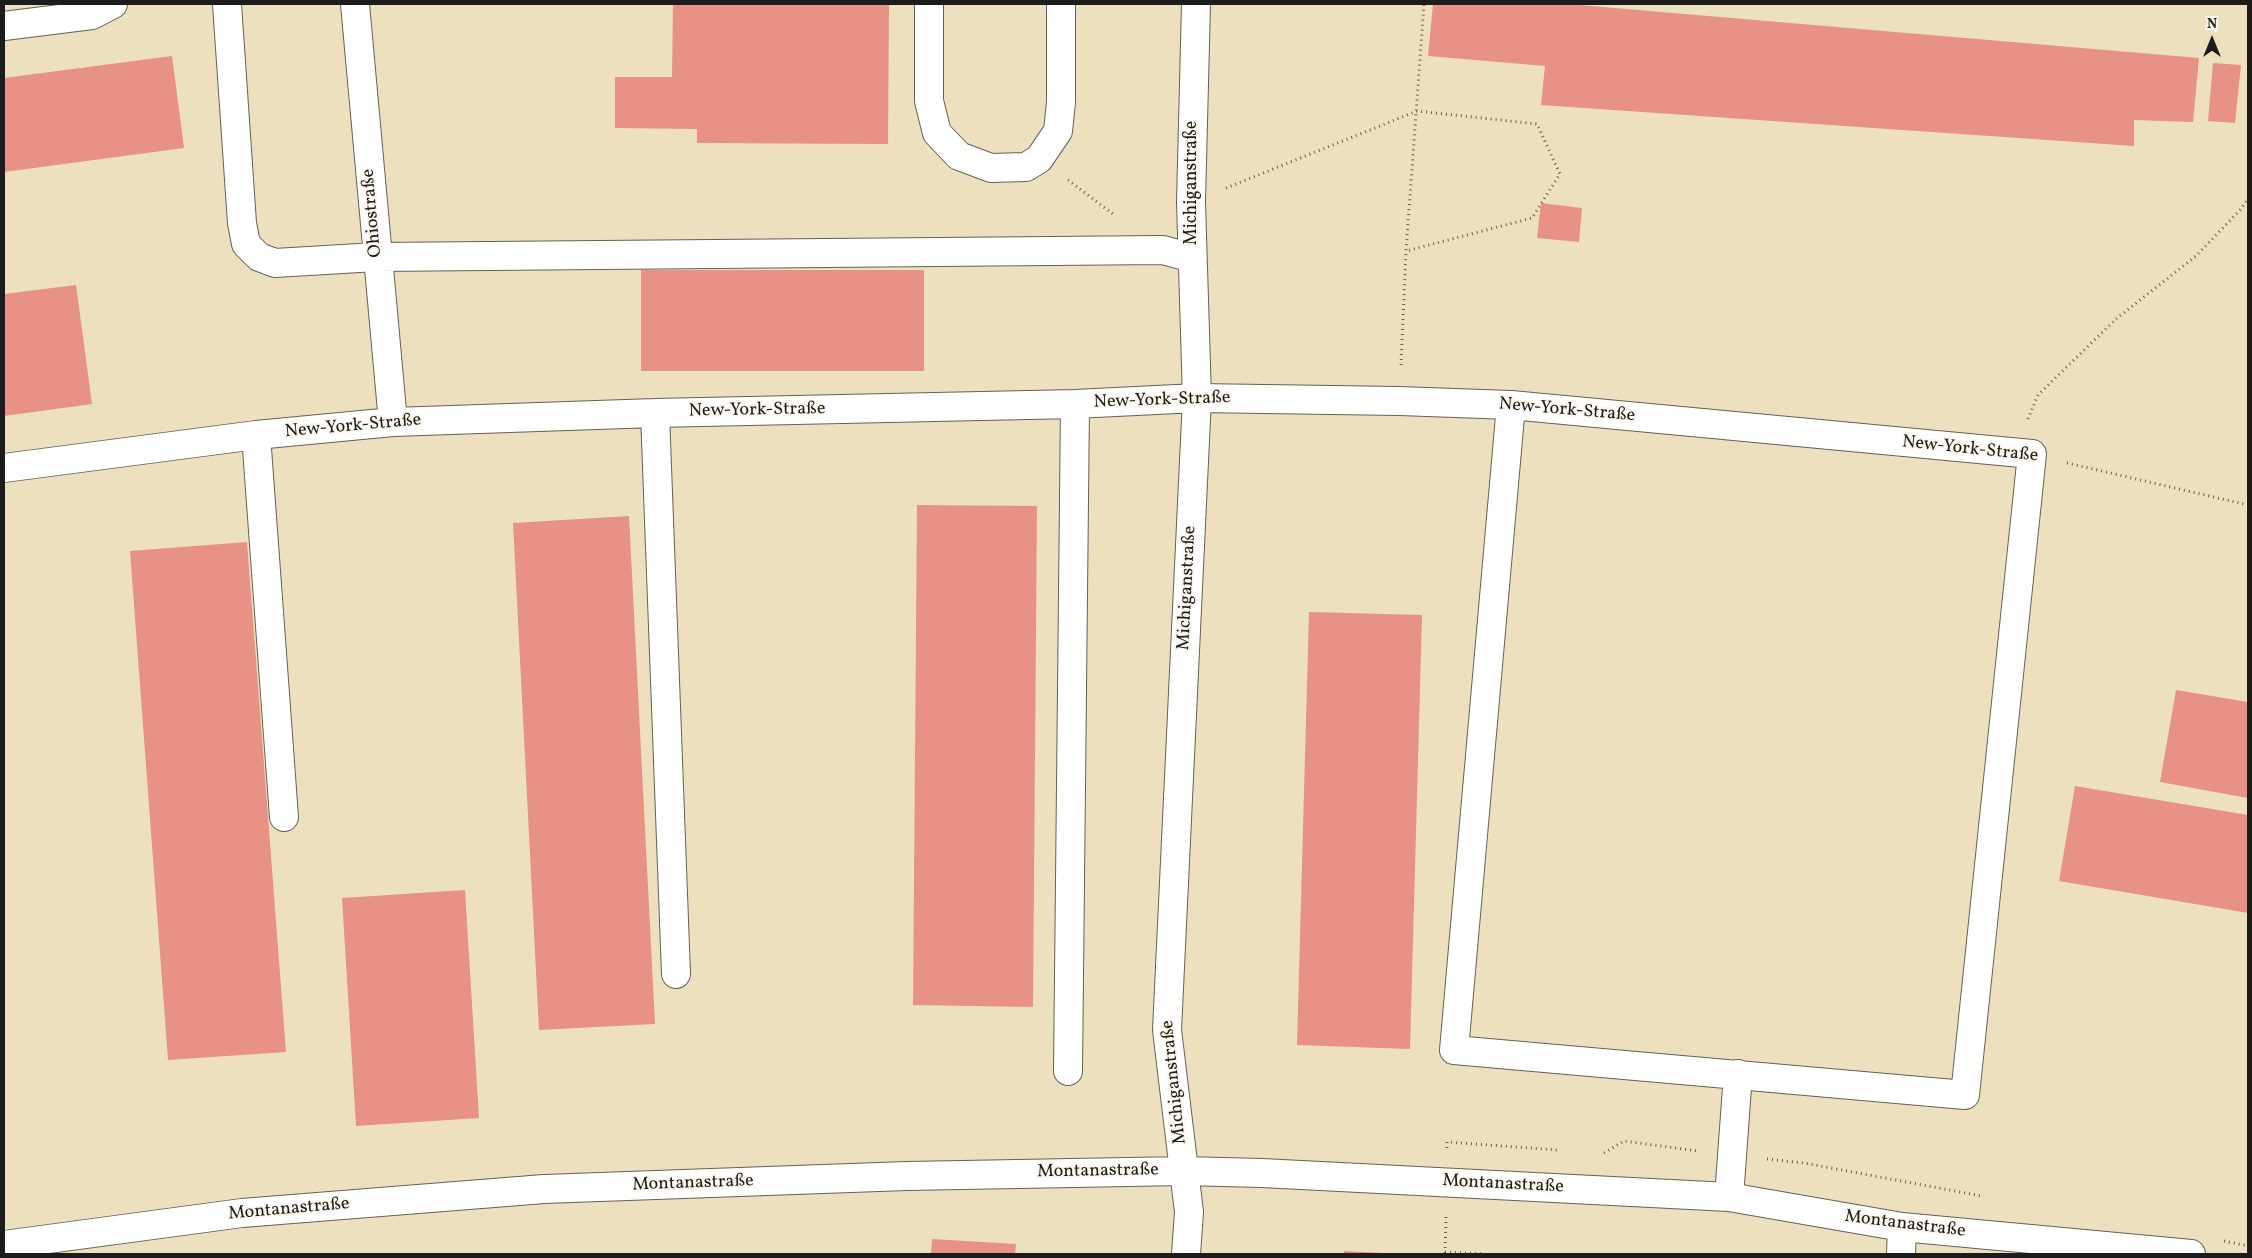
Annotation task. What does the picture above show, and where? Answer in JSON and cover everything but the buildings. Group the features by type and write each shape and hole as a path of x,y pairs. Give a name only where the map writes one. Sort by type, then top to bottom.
{"street":[{"path":"4,26 92,15 113,4"},
{"path":"227,4 242,223 246,244 259,257 275,263 376,257 1163,250 1192,258"},
{"name":"Ohiostraße","path":"355,4 376,257 393,422"},
{"path":"929,4 929,101 937,133 959,156 991,168 1026,167 1039,159 1058,130 1061,102 1061,4"},
{"name":"Michiganstraße","path":"1186,1254 1189,1212 1167,1030 1197,398 1191,202 1196,4"},
{"name":"New-York-Straße","path":"4,468 256,435 393,422 655,413 1075,404 1197,398 1399,400 1511,405 1773,428 2023,454"},
{"path":"1068,1071 1075,404"},
{"path":"1511,405 1454,1050 1965,1094 2023,454"},
{"path":"655,413 676,974"},
{"path":"256,435 284,817"},
{"path":"1729,1198 1738,1074"},
{"name":"Montanastraße","path":"4,1245 242,1213 544,1189 908,1176 1184,1171 1729,1198 1902,1227 2191,1254"},
{"path":"1901,1254 1902,1227"}],"path":[{"path":"1399,400 1406,250 1424,4"},
{"path":"1191,202 1417,111 1538,124 1560,174 1532,218 1406,250"},
{"path":"1039,159 1116,216"},
{"path":"2023,454 2038,395 2116,319 2196,256 2240,210 2248,199"},
{"name":"New-York-Straße","path":"2023,454 2248,505"}]}
